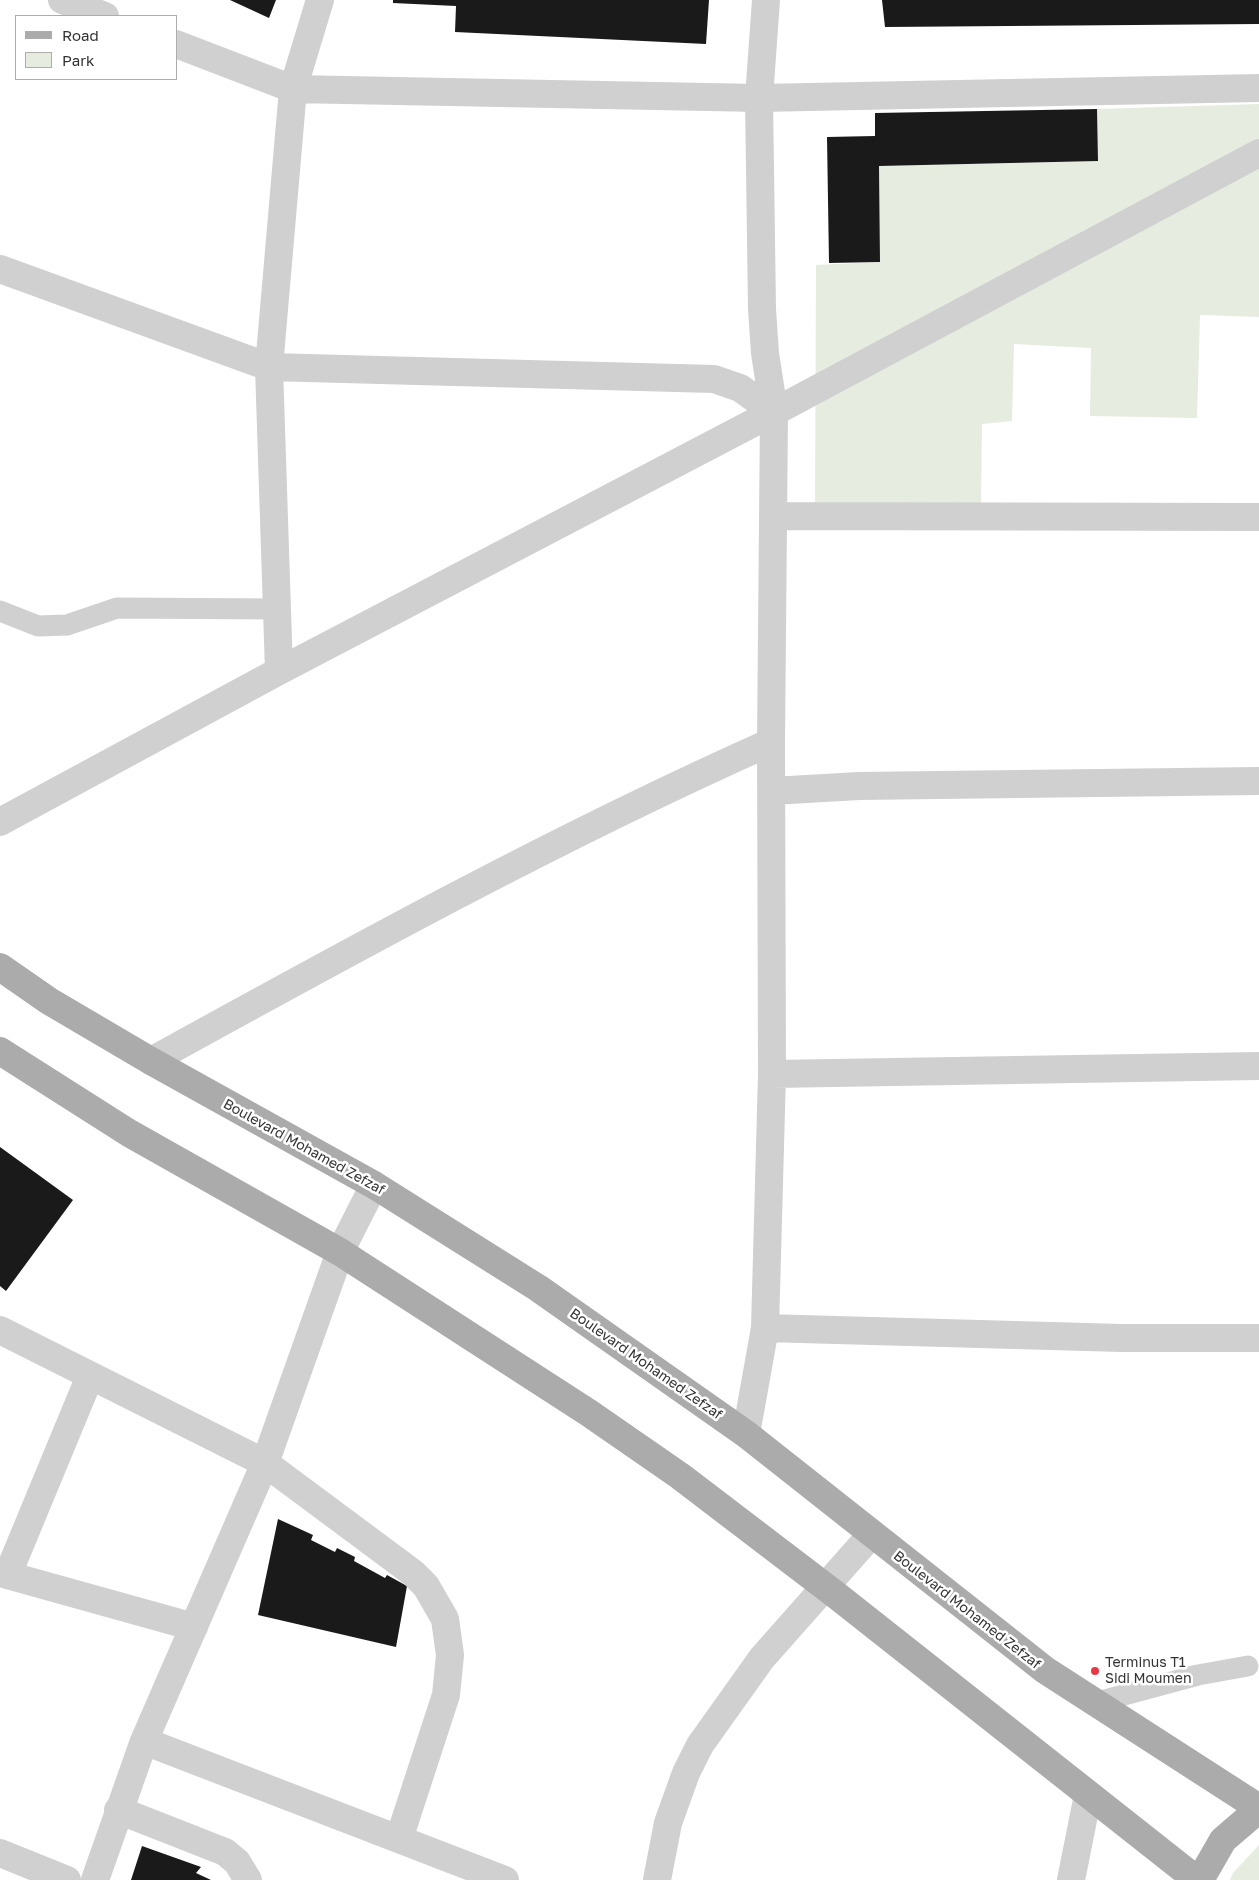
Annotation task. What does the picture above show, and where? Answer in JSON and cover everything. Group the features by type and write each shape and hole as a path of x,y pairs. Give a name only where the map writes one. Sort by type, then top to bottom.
{"main road":[{"name":"Boulevard Mohamed Zefzaf","path":"0,967 49,1001 151,1061 374,1185 538,1288 746,1434 871,1535 1045,1670 1259,1809"},
{"path":"0,1051 129,1133 340,1252 596,1418 680,1476 826,1586 1088,1795 1198,1880 1223,1840 1259,1809"}],"street":[{"path":"62,0 102,15"},
{"path":"279,670 269,367 293,89 320,0"},
{"path":"746,1434 765,1328 772,1074 771,742 774,412 765,353 762,308 759,98 766,0"},
{"path":"178,45 293,89 759,98 1259,88"},
{"path":"0,822 279,670 774,412 1259,154"},
{"path":"0,269 269,367 714,379 740,388 774,412"},
{"path":"774,516 1259,517"},
{"path":"151,1061 380,935 676,784 771,742"},
{"path":"772,791 859,786 1259,781"},
{"path":"772,1074 1259,1066"},
{"path":"95,1880 118,1810 144,1741 265,1463 340,1252 374,1185"},
{"path":"765,1328 1122,1338 1259,1338"},
{"path":"0,1330 265,1463 413,1572 426,1586 445,1618 450,1655 446,1696 399,1840"},
{"path":"90,1376 4,1574 194,1627"},
{"path":"657,1880 668,1823 686,1773 700,1745 762,1658 871,1535"},
{"path":"144,1741 505,1880"},
{"path":"1071,1880 1088,1795"},
{"path":"118,1810 225,1852 237,1862 248,1880"},
{"path":"0,1853 67,1880"}],"lane":[{"path":"0,610 38,626 67,626 117,608 277,609"},
{"path":"1094,1703 1198,1674 1248,1666"}],"green space":[{"path":"1259,104 1259,317 1200,315 1197,418 1090,416 1091,348 1014,344 1012,421 982,424 981,504 748,503 815,503 816,265 880,262 879,166 1098,161 1097,109"},
{"path":"1259,1845 1259,1880 1230,1880 1233,1873"}],"building":[{"path":"230,0 276,0 269,18"},
{"path":"393,0 709,0 706,44 455,32 456,6 393,3"},
{"path":"882,0 1259,0 1259,24 885,27"},
{"path":"1097,109 1098,161 879,166 880,262 829,263 827,137 875,136 875,113"},
{"path":"0,1147 73,1200 6,1291 0,1286"},
{"path":"278,1519 313,1535 311,1540 335,1552 337,1548 355,1557 354,1561 385,1578 387,1575 407,1586 396,1647 258,1615"},
{"path":"142,1846 201,1867 196,1873 211,1880 131,1880"}],"place":[{"name":"Terminus T1 Sidi Moumen","path":"1095,1671"}]}
